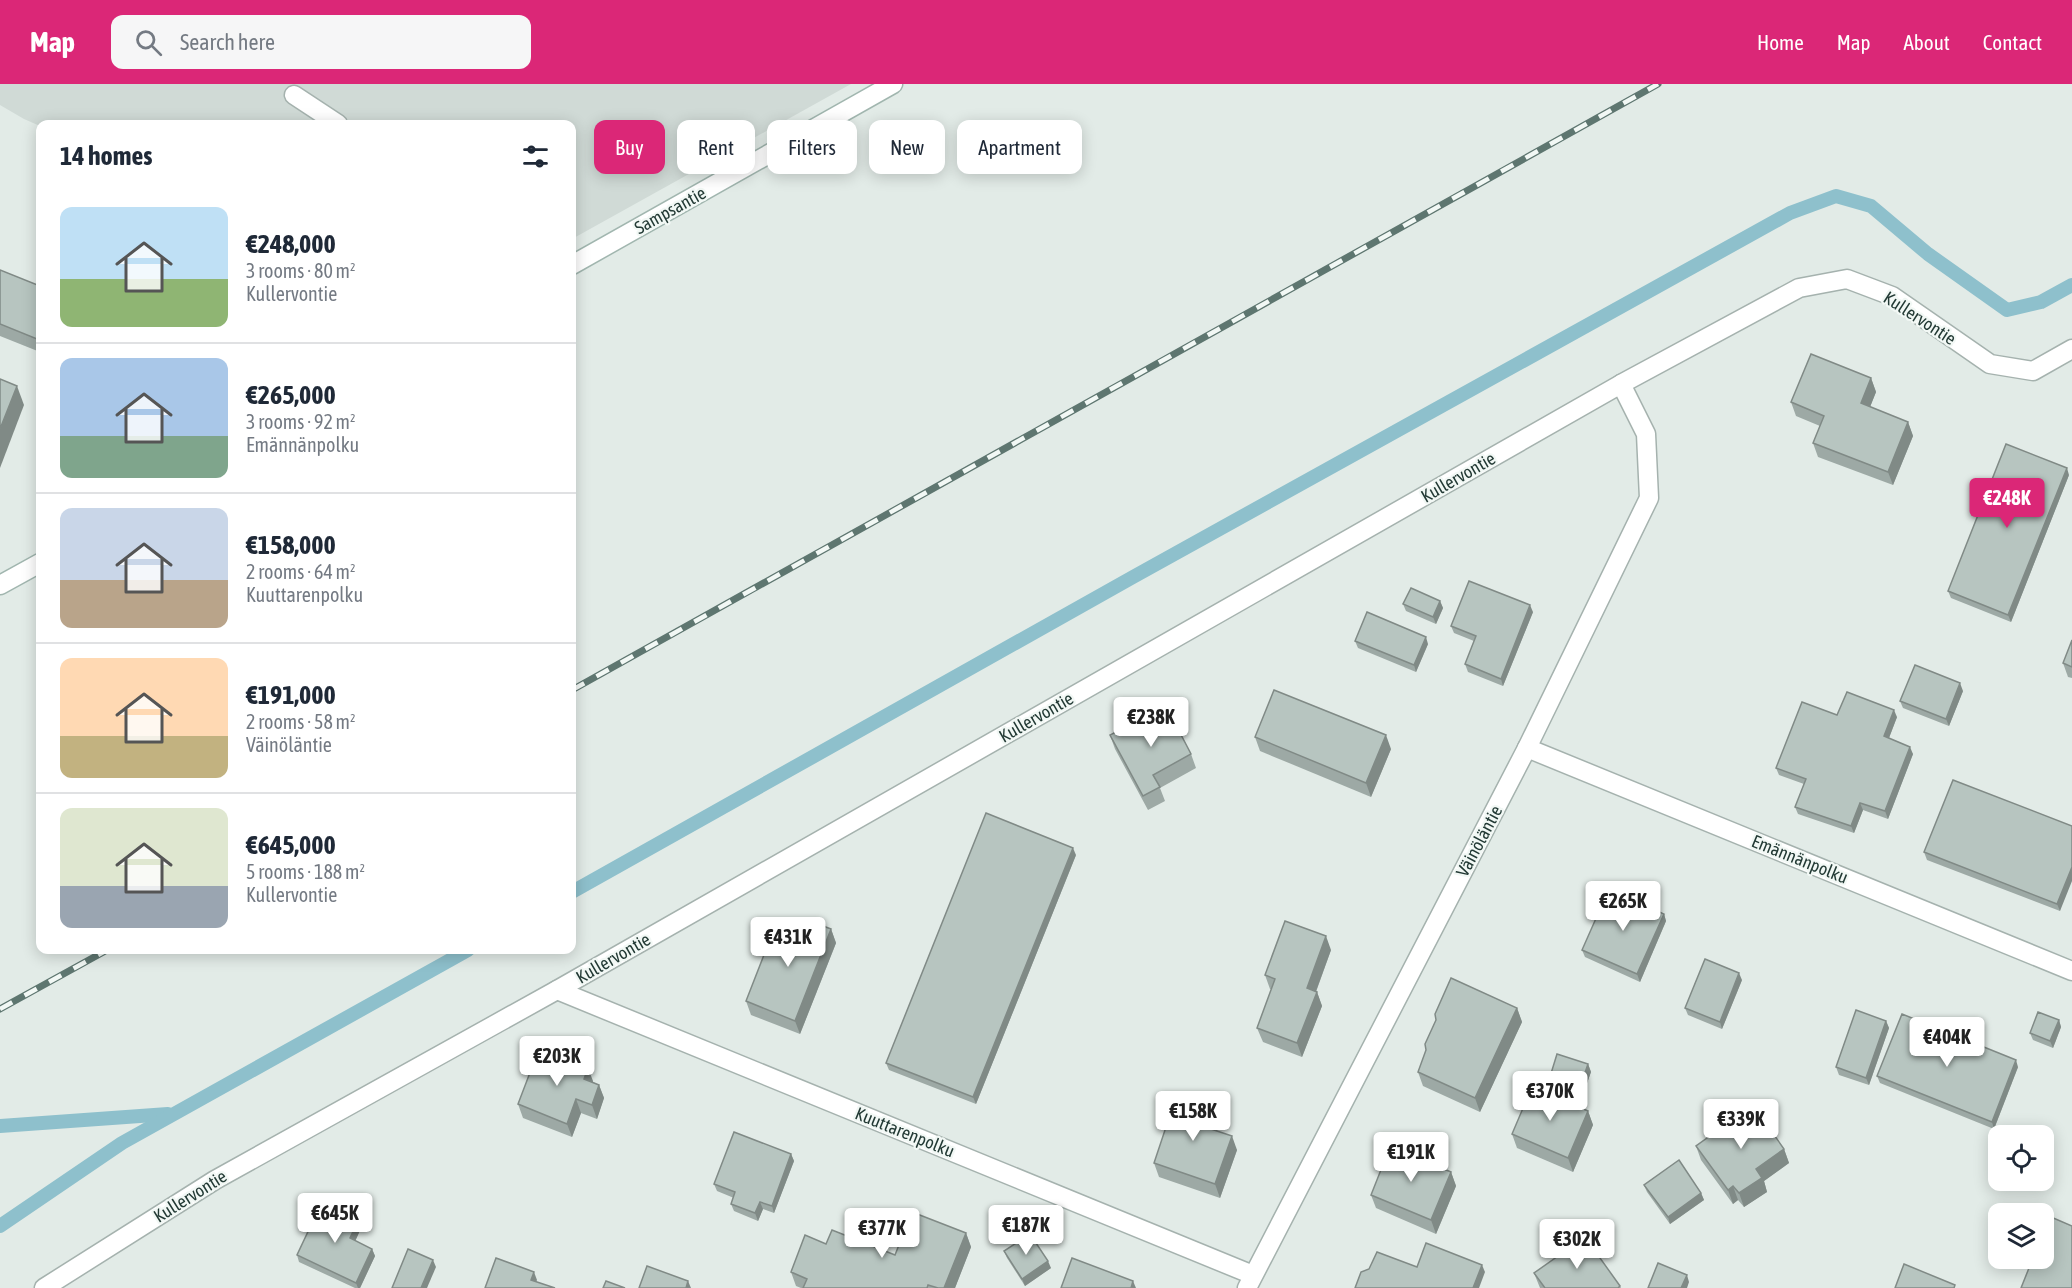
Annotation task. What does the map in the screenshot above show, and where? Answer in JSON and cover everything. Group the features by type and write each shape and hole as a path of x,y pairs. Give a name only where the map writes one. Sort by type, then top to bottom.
{"street":[{"name":"Sampsantie","path":"576,263 893,84"},
{"path":"294,95 332,120"},
{"name":"Kullervontie","path":"44,1288 215,1180 557,990 1621,384 1798,288 1847,279 1892,296 1990,364 2033,371 2072,349"},
{"name":"Väinöläntie","path":"1250,1282 1527,748 1649,498 1646,434 1621,384"},
{"path":"0,585 36,565"},
{"name":"Emännänpolku","path":"1527,748 2072,971"},
{"name":"Kuuttarenpolku","path":"557,990 1250,1282"}],"shaded area":[{"path":"0,84 851,84 786,120 767,120 767,131 755,137 755,120 677,120 677,174 689,174 576,237 576,120 36,120 36,124 0,105"}],"building":[{"path":"0,270 36,284 36,339 0,324"},
{"path":"1811,354 1871,378 1861,403 1908,422 1888,472 1813,443 1824,416 1791,402"},
{"path":"0,379 17,386 0,429"},
{"path":"2006,444 2067,468 2008,615 1948,591"},
{"path":"1469,581 1530,605 1501,679 1465,664 1476,636 1451,626"},
{"path":"1411,588 1440,601 1433,617 1403,604"},
{"path":"1367,612 1426,637 1414,665 1355,641"},
{"path":"2072,640 2072,667 2063,663"},
{"path":"1915,665 1960,683 1946,719 1900,701"},
{"path":"1274,690 1386,735 1366,783 1255,737"},
{"path":"1847,692 1894,710 1884,736 1910,747 1885,811 1860,803 1851,826 1795,807 1806,779 1776,768 1802,702 1837,715"},
{"path":"1166,706 1191,754 1153,775 1160,787 1143,796 1110,735"},
{"path":"1953,780 2072,826 2072,867 2057,904 1924,852"},
{"path":"986,813 1073,848 973,1097 886,1063"},
{"path":"1609,889 1664,914 1637,974 1582,950"},
{"path":"778,919 806,930 810,921 831,929 795,1021 746,1001"},
{"path":"1285,921 1326,936 1307,988 1317,992 1297,1043 1257,1028 1275,979 1265,975"},
{"path":"1705,959 1739,973 1720,1022 1685,1008"},
{"path":"1451,978 1517,1008 1475,1098 1418,1072 1426,1050 1425,1044 1436,1020 1435,1014"},
{"path":"1856,1010 1886,1021 1866,1078 1836,1067"},
{"path":"2038,1012 2059,1020 2050,1041 2030,1033"},
{"path":"1902,1014 2016,1060 1992,1122 1877,1076"},
{"path":"539,1049 588,1068 584,1079 599,1085 592,1105 576,1099 567,1124 518,1104"},
{"path":"1557,1054 1588,1064 1579,1090 1549,1080"},
{"path":"1532,1087 1588,1111 1568,1158 1512,1134"},
{"path":"1182,1096 1216,1106 1208,1128 1232,1136 1215,1184 1154,1163 1170,1115 1176,1116"},
{"path":"1753,1105 1784,1149 1756,1169 1762,1178 1739,1193 1733,1186 1728,1190 1696,1146"},
{"path":"734,1132 791,1154 772,1206 760,1202 755,1213 731,1204 735,1192 714,1184"},
{"path":"1390,1147 1451,1172 1431,1220 1371,1195"},
{"path":"1679,1160 1701,1193 1668,1217 1644,1185"},
{"path":"322,1202 359,1219 350,1238 372,1249 356,1283 297,1255"},
{"path":"912,1212 966,1233 944,1288 928,1285 927,1288 803,1288 807,1279 791,1272 805,1235 826,1244 832,1230 895,1255"},
{"path":"2054,1218 2072,1226 2072,1288 2021,1288 2029,1269 2054,1269"},
{"path":"1030,1234 1048,1261 1022,1279 1004,1251"},
{"path":"1585,1237 1620,1286 1618,1288 1545,1288 1534,1273"},
{"path":"1426,1243 1482,1265 1473,1288 1355,1288 1361,1272 1369,1269 1377,1252 1417,1267"},
{"path":"408,1249 433,1260 421,1288 392,1288"},
{"path":"496,1258 534,1272 531,1280 555,1288 485,1288"},
{"path":"1072,1258 1133,1281 1131,1288 1061,1288"},
{"path":"1658,1263 1687,1275 1681,1288 1648,1288"},
{"path":"1904,1264 1955,1285 1954,1288 1895,1288"},
{"path":"647,1266 688,1281 686,1288 639,1288"},
{"path":"606,1281 625,1288 603,1288"}],"waterway":[{"path":"576,890 1133,577 1790,213 1836,196 1871,206 1928,254 2007,310 2041,302 2072,285"},
{"path":"0,1226 122,1143 461,954"},
{"path":"0,1126 168,1114"}],"railway":[{"path":"576,688 1658,84"},
{"path":"0,1009 100,954"}]}
